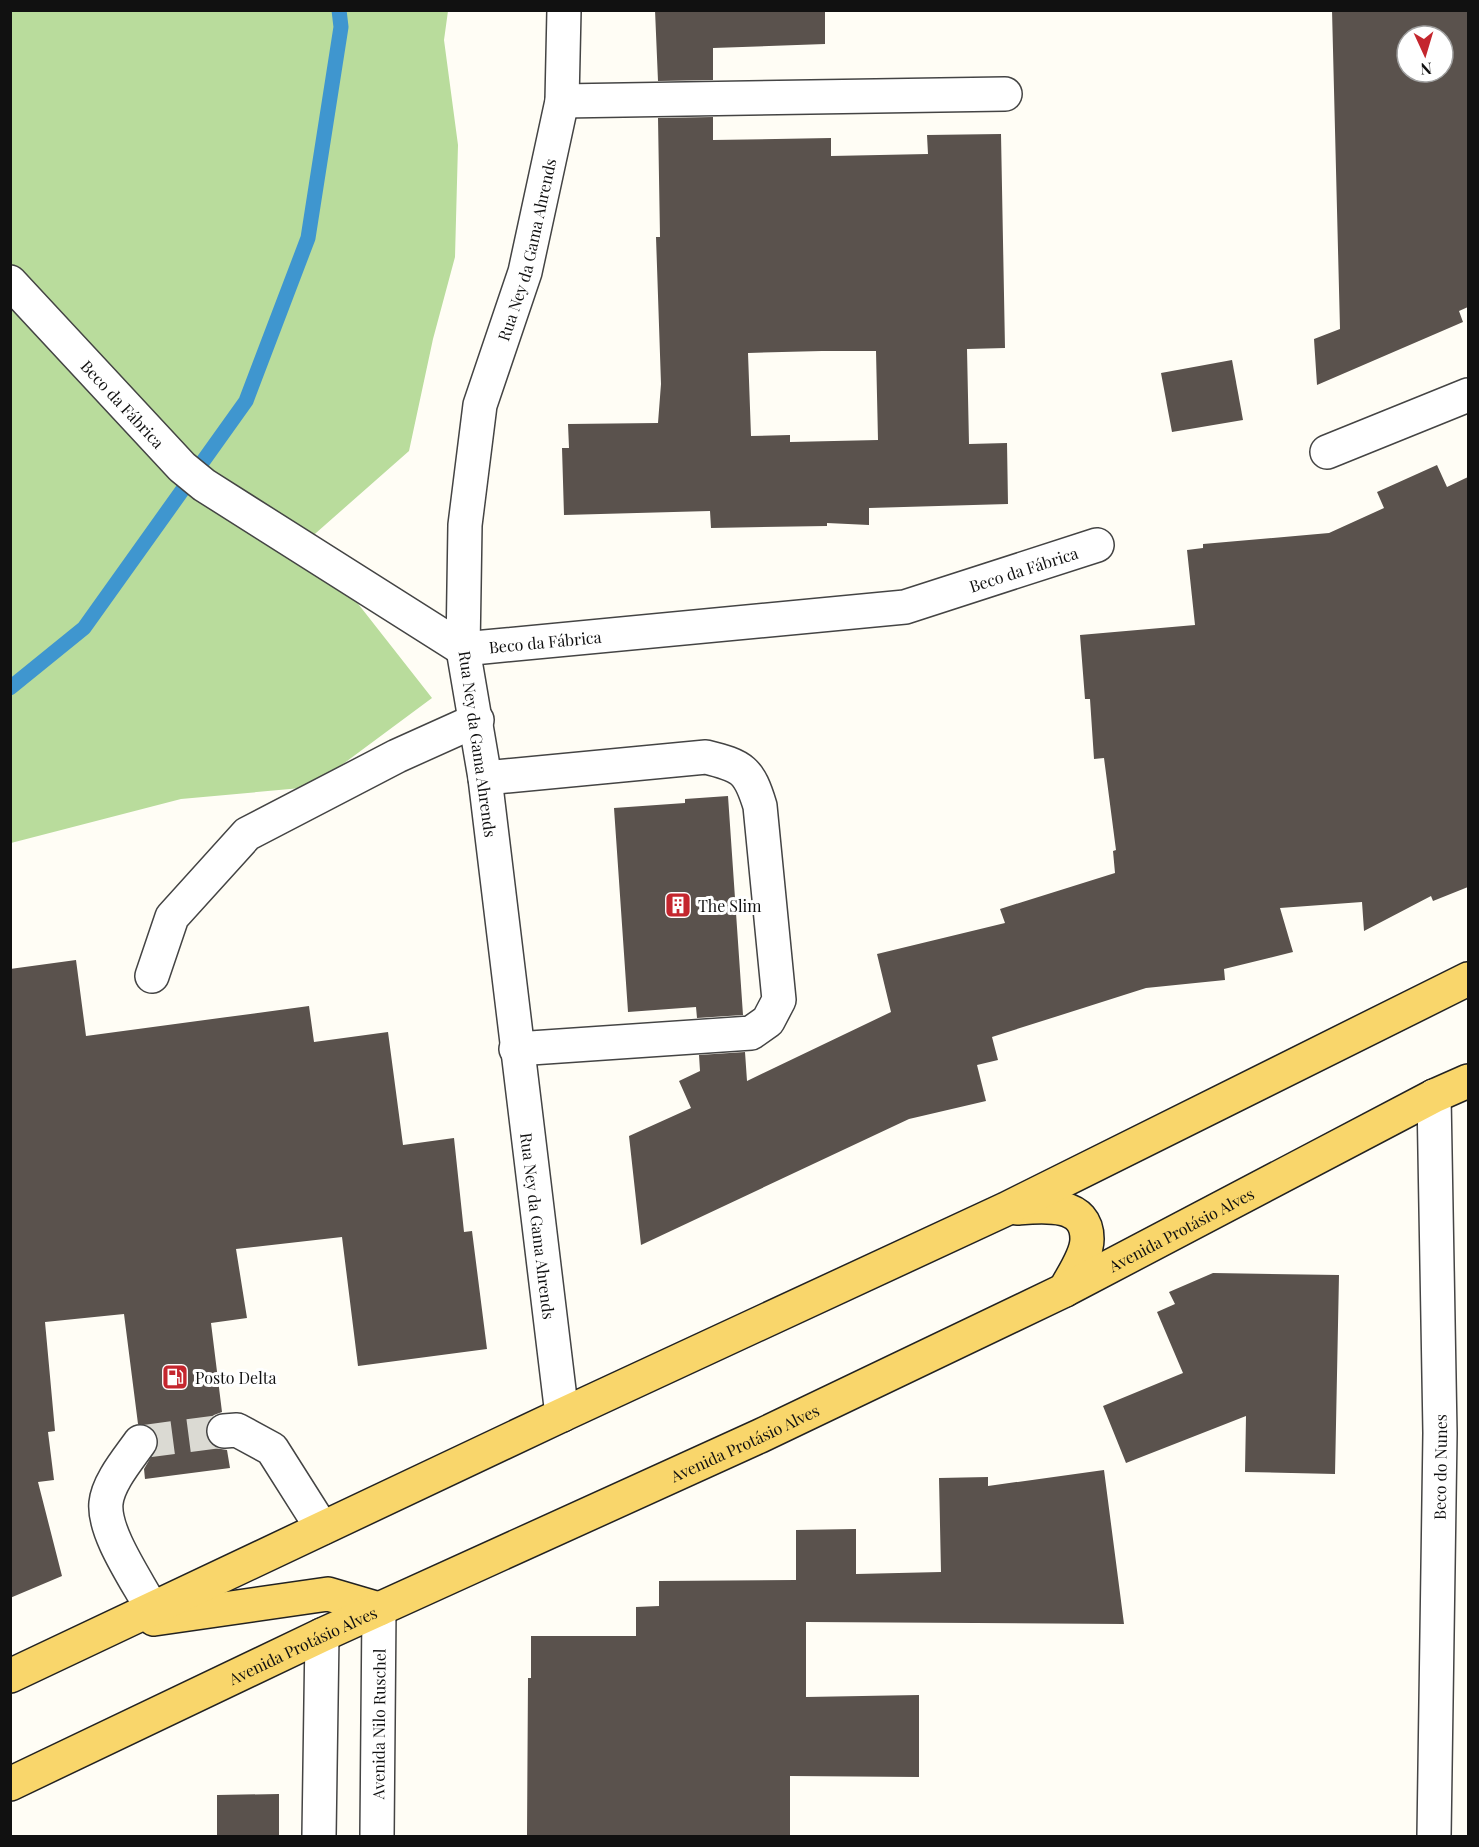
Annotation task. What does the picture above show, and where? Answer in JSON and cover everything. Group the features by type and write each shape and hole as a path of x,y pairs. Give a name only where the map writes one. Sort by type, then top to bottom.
{"main road":[{"path":"10,1676 562,1414 1006,1209 1468,979"},
{"name":"Avenida Protásio Alves","path":"10,1784 321,1635 760,1436 1065,1290 1434,1096 1468,1081"},
{"path":"1006,1209 1059,1207 1073,1212 1084,1224 1087,1240 1082,1257 1065,1290"},
{"path":"119,1624 328,1594 379,1609"}],"street":[{"name":"Rua Ney da Gama Ahrends","path":"562,1414 516,1049 486,778 463,649 465,525 480,405 525,272 562,101 564,10"},
{"path":"562,101 1005,93"},
{"name":"Beco da Fábrica","path":"10,282 193,476 463,649 905,607 1097,545"},
{"path":"1327,452 1468,395"},
{"path":"152,976 172,917 246,834 397,756 477,720"},
{"path":"486,778 706,757 732,763 752,779 760,806 779,1000 768,1021 751,1033 516,1049"},
{"name":"Beco do Nunes","path":"1434,1096 1454,1433 1434,1836"},
{"path":"224,1431 237,1430 272,1449 322,1528"},
{"path":"140,1442 118,1475 106,1501 108,1526 152,1609"},
{"name":"Avenida Nilo Ruschel","path":"377,1836 379,1609"},
{"path":"319,1836 321,1635"}],"green space":[{"path":"11,11 448,11 444,40 458,145 455,257 433,339 409,451 308,540 432,698 312,787 181,799 11,843"}],"building":[{"path":"655,10 825,10 825,44 713,48 713,80 658,81"},
{"path":"1332,10 1468,10 1468,307 1459,311 1463,322 1317,385 1314,339 1340,329"},
{"path":"713,117 713,140 831,138 831,156 928,154 927,135 1001,134 1005,348 967,349 969,444 1007,443 1008,504 869,508 869,525 827,523 827,526 711,528 710,511 564,515 562,448 569,448 568,424 658,423 661,384 656,237 660,237 658,118","holes":["876,351 878,440 790,442 790,435 751,436 748,353"]},
{"path":"1232,360 1243,420 1172,432 1161,373"},
{"path":"1437,465 1447,487 1468,477 1468,887 1433,901 1431,896 1364,931 1362,902 1280,908 1293,952 1224,969 1225,980 1146,988 992,1037 998,1060 977,1065 986,1101 909,1119 641,1245 629,1136 691,1108 679,1081 700,1071 699,1055 745,1052 747,1081 891,1012 877,954 1005,923 1000,909 1115,873 1113,851 1116,850 1104,758 1094,759 1090,699 1085,699 1080,635 1195,625 1187,550 1203,548 1203,544 1329,533 1384,508 1377,492"},
{"name":"The Slim","path":"728,796 743,1015 697,1018 696,1007 628,1012 614,808 685,803 685,799"},
{"path":"76,960 86,1036 309,1006 314,1042 388,1032 403,1145 454,1138 464,1232 472,1231 487,1349 358,1366 342,1237 236,1249 247,1318 211,1323 222,1412 214,1415 207,1422 205,1432 208,1441 215,1448 227,1450 230,1468 145,1479 144,1469 159,1443 157,1434 151,1427 138,1424 124,1314 45,1322 55,1431 48,1432 54,1480 38,1482 62,1576 10,1598 10,969"},
{"path":"1213,1273 1339,1275 1335,1474 1245,1472 1246,1416 1126,1463 1103,1406 1183,1373 1157,1312 1175,1304 1169,1292"},
{"path":"1104,1470 1124,1624 806,1622 806,1697 919,1695 919,1777 790,1776 790,1836 527,1836 528,1678 531,1678 531,1636 636,1636 636,1607 659,1606 659,1581 796,1580 796,1530 856,1529 856,1574 941,1572 939,1478 988,1477 988,1486"},
{"path":"279,1794 279,1836 217,1836 217,1795"}],"waterway":[{"path":"10,688 84,628 246,401 308,238 341,27 339,10"}],"tunnel":[{"path":"140,1442 224,1431"}],"place":[{"name":"The Slim","path":"678,905"},
{"name":"Posto Delta","path":"175,1377"}]}
